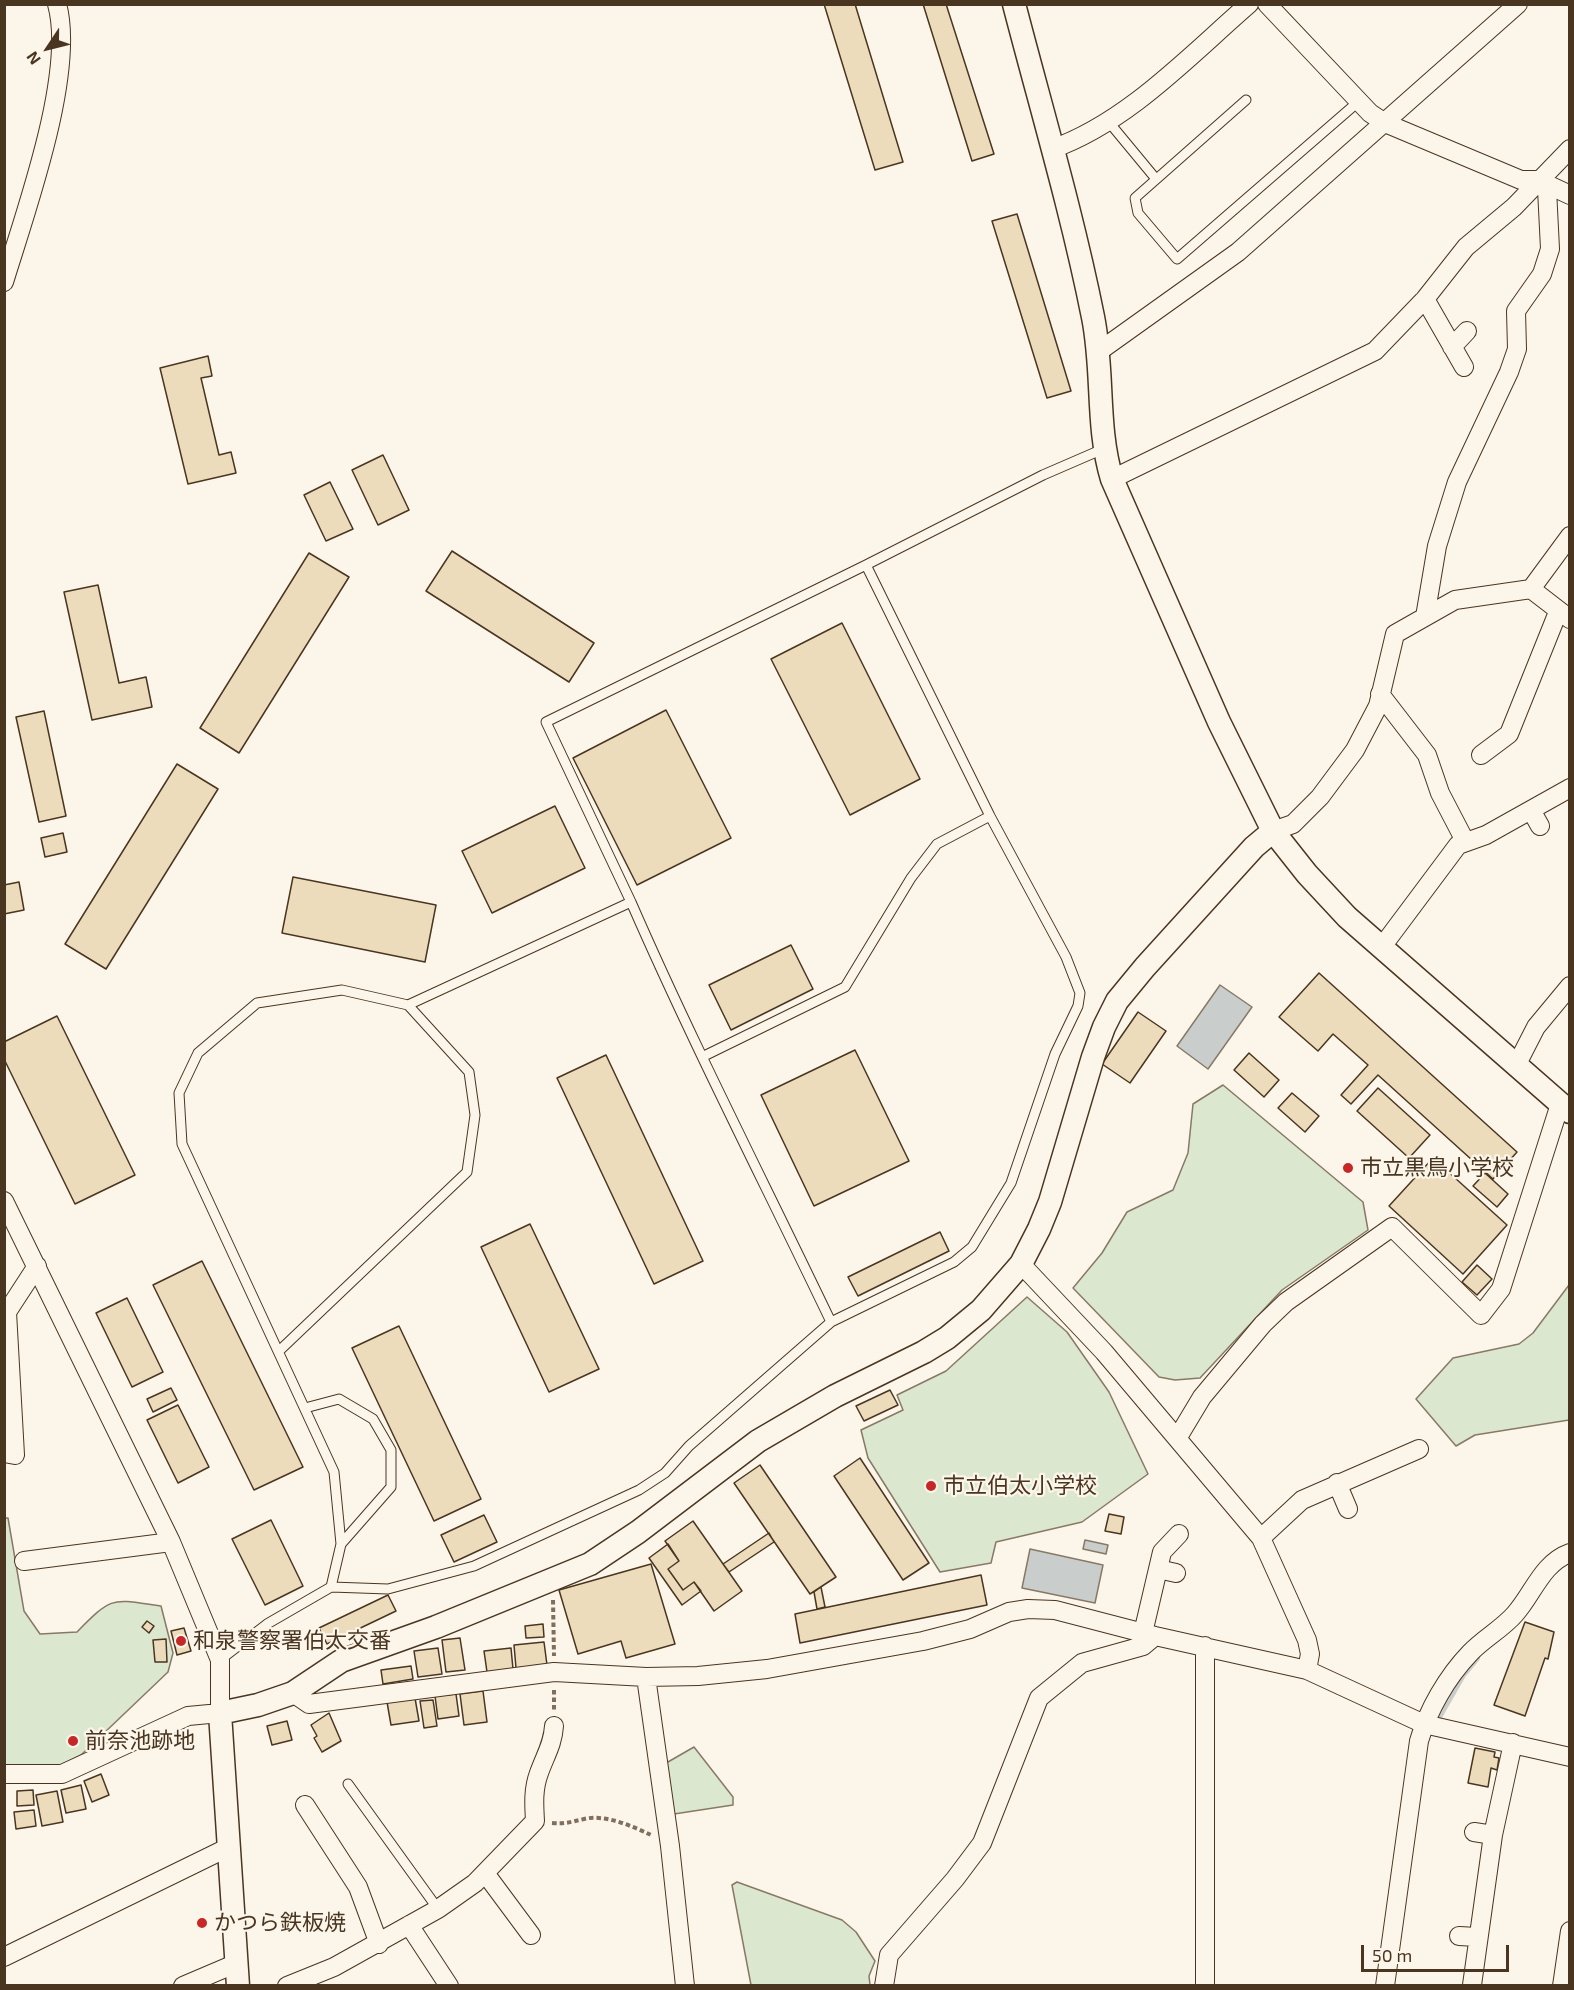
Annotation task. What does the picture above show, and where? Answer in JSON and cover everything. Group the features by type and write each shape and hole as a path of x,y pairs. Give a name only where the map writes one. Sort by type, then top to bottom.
{"street":[{"path":"4,282 45,146 55,93 62,23 57,4"},
{"path":"1014,4 1087,290 1102,375 1103,449 1112,479 1219,722 1273,831 1307,874 1347,917 1565,1108 1501,1289 1481,1315 1392,1227 1286,1302 1263,1324 1202,1397 1178,1437"},
{"path":"1052,149 1108,121 1150,90 1249,4"},
{"path":"1268,4 1358,102 1385,123 1521,180 1538,180 1569,195"},
{"path":"1098,352 1238,252 1518,4"},
{"path":"1112,479 1375,351 1425,299 1466,247 1514,207 1569,149"},
{"path":"1425,617 1437,546 1457,482 1509,372 1517,349 1516,311 1542,274 1550,249 1546,189 1538,180"},
{"path":"1425,299 1464,367"},
{"path":"1452,347 1467,331"},
{"path":"4,1774 62,1774 188,1716 220,1713 293,1693 341,1661 549,1582 590,1564 615,1548 721,1467 795,1417 947,1338 981,1310 1021,1264 1050,1202 1093,1057 1117,1001 1254,847 1273,831 1293,824 1320,797 1355,750 1378,706 1395,634 1455,600 1531,589 1569,536"},
{"path":"1481,755 1509,734 1564,616 1531,589"},
{"path":"1380,694 1427,755 1440,793 1465,841"},
{"path":"1381,948 1458,846 1465,841 1486,834 1569,788"},
{"path":"1531,810 1540,826"},
{"path":"1516,1066 1536,1027 1569,986"},
{"path":"4,1201 38,1266 171,1542 220,1660 220,1713 238,1975 183,1986"},
{"path":"1021,1264 1104,1352 1261,1538 1307,1640 1310,1654 1307,1670"},
{"path":"4,1453 15,1455 7,1312 38,1266"},
{"path":"1261,1538 1302,1500 1419,1449"},
{"path":"1337,1483 1348,1509"},
{"path":"884,1986 889,1955 982,1843 1039,1698 1082,1663 1143,1646 1149,1635 1162,1552 1179,1534"},
{"path":"24,1561 171,1542"},
{"path":"1385,1986 1419,1741 1424,1724 1456,1671 1470,1653 1515,1615 1548,1566 1569,1553"},
{"path":"1158,1569 1176,1573"},
{"path":"293,1693 309,1704 554,1672 646,1677 698,1676 767,1669 923,1641 970,1629 1009,1612 1028,1609 1055,1610 1149,1635 1307,1670 1424,1724 1569,1757"},
{"path":"1205,1646 1205,1986"},
{"path":"646,1677 670,1846 685,1986"},
{"path":"287,1986 334,1967 379,1944 438,1909 475,1883 535,1821 534,1796 538,1775 553,1742 554,1726"},
{"path":"1472,1985 1492,1835 1513,1743"},
{"path":"305,1805 337,1872 358,1887 379,1944"},
{"path":"1474,1833 1492,1835"},
{"path":"4,1957 229,1847"},
{"path":"484,1873 531,1935"},
{"path":"409,1925 449,1986"},
{"path":"1562,1986 1569,1931"},
{"path":"1459,1936 1477,1937"}],"lane":[{"path":"1246,100 1135,198 1138,213 1177,259 1358,102"},
{"path":"1108,121 1156,179"},
{"path":"831,1322 704,1056 673,999 631,902 546,722 866,565 1043,475 1103,449"},
{"path":"220,1660 267,1624 331,1587 388,1589 474,1566 639,1490 664,1473 689,1446 831,1322 954,1262 972,1247 1011,1183 1055,1054 1078,1006 1080,993 1076,977 990,816 866,565"},
{"path":"704,1056 845,987 911,878 937,844 990,816"},
{"path":"408,1005 631,902"},
{"path":"279,1351 467,1172 475,1115 469,1072 408,1005 342,990 257,1003 198,1053 179,1093 182,1144 334,1472 341,1544 331,1587"},
{"path":"305,1408 339,1399 373,1419 391,1450 391,1487 341,1544"},
{"path":"348,1784 438,1909"}],"path":[{"path":"549,1582 553,1593 554,1726"},
{"path":"535,1821 573,1824 584,1819 605,1819 641,1830 670,1846"}],"green space":[{"path":"1223,1085 1363,1202 1368,1230 1282,1290 1200,1378 1175,1380 1159,1377 1073,1288 1102,1253 1127,1212 1173,1190 1188,1153 1193,1104"},
{"path":"1569,1285 1569,1420 1475,1435 1456,1446 1416,1399 1453,1358 1519,1344 1533,1333"},
{"path":"1027,1297 1067,1332 1109,1392 1148,1474 1082,1522 996,1542 991,1563 940,1572 868,1458 861,1430 903,1410 897,1395 946,1371"},
{"path":"4,1518 8,1518 24,1611 40,1634 77,1632 98,1611 114,1602 161,1606 173,1653 168,1672 81,1755 59,1766 5,1768"},
{"path":"694,1747 733,1797 733,1805 674,1814 661,1766"},
{"path":"737,1882 842,1920 856,1932 875,1961 869,1976 870,1985 751,1985 732,1885"}],"shaded area":[{"path":"1220,985 1252,1007 1208,1069 1177,1046"},
{"path":"1085,1540 1108,1545 1106,1554 1083,1549"},
{"path":"1030,1549 1103,1565 1095,1603 1022,1588"}],"building":[{"path":"824,4 855,4 903,162 875,170"},
{"path":"923,4 946,4 994,154 972,161"},
{"path":"1017,214 1071,391 1047,398 992,221"},
{"path":"208,356 212,376 201,378 219,455 231,452 236,473 188,484 160,368"},
{"path":"383,455 409,510 378,525 352,470"},
{"path":"330,482 353,529 326,541 304,495"},
{"path":"452,551 594,643 569,682 426,591"},
{"path":"309,553 349,577 239,753 200,728"},
{"path":"98,585 119,683 146,677 152,707 92,720 64,592"},
{"path":"842,623 920,779 850,815 771,659"},
{"path":"666,710 731,838 637,885 573,758"},
{"path":"44,711 66,816 39,822 16,717"},
{"path":"177,764 218,789 106,969 65,944"},
{"path":"555,806 585,868 492,913 462,851"},
{"path":"63,833 67,852 45,857 41,838"},
{"path":"293,877 436,905 425,962 282,933"},
{"path":"19,882 24,910 4,914 4,885"},
{"path":"791,945 813,989 731,1030 709,985"},
{"path":"1319,973 1517,1152 1493,1179 1378,1075 1351,1104 1341,1095 1368,1065 1333,1034 1318,1051 1279,1017"},
{"path":"1138,1012 1166,1031 1130,1083 1102,1064"},
{"path":"57,1016 135,1175 75,1204 4,1059 4,1042"},
{"path":"855,1050 909,1161 814,1206 761,1095"},
{"path":"1249,1053 1279,1080 1264,1097 1234,1070"},
{"path":"606,1055 703,1261 654,1284 557,1078"},
{"path":"1378,1088 1430,1135 1409,1158 1357,1111"},
{"path":"1292,1093 1319,1116 1305,1132 1278,1108"},
{"path":"1433,1158 1507,1225 1463,1274 1389,1206"},
{"path":"1485,1173 1508,1194 1497,1207 1473,1186"},
{"path":"530,1224 599,1369 549,1392 481,1247"},
{"path":"940,1232 949,1251 858,1296 848,1277"},
{"path":"202,1261 303,1467 254,1490 153,1285"},
{"path":"1477,1265 1492,1279 1477,1295 1462,1282"},
{"path":"127,1298 163,1372 132,1387 96,1313"},
{"path":"399,1326 481,1499 434,1521 352,1348"},
{"path":"171,1388 177,1400 153,1412 147,1399"},
{"path":"890,1390 898,1405 864,1421 856,1406"},
{"path":"178,1405 209,1467 178,1483 147,1420"},
{"path":"860,1458 929,1563 903,1580 834,1476"},
{"path":"760,1465 836,1577 810,1594 734,1483"},
{"path":"1109,1514 1124,1517 1121,1534 1105,1531"},
{"path":"484,1515 497,1542 454,1562 441,1535"},
{"path":"271,1520 303,1586 265,1605 232,1539"},
{"path":"693,1521 742,1591 714,1611 694,1582 683,1590 668,1569 679,1561 665,1541"},
{"path":"769,1533 774,1542 729,1572 723,1564"},
{"path":"668,1544 679,1561 668,1569 683,1590 694,1582 701,1591 682,1605 649,1558"},
{"path":"651,1564 675,1644 626,1658 621,1641 578,1654 559,1590"},
{"path":"981,1575 987,1605 800,1643 795,1614"},
{"path":"821,1587 825,1607 817,1609 814,1592"},
{"path":"388,1595 396,1611 327,1644 319,1628"},
{"path":"147,1621 154,1626 149,1633 142,1627"},
{"path":"1525,1622 1554,1632 1548,1659 1545,1658 1525,1716 1494,1705"},
{"path":"543,1624 544,1637 526,1638 525,1626"},
{"name":"和泉警察署伯太交番","path":"184,1628 191,1651 177,1655 171,1631"},
{"path":"460,1638 465,1670 446,1672 442,1640"},
{"path":"166,1639 167,1662 155,1662 153,1640"},
{"path":"544,1642 547,1665 516,1668 514,1645"},
{"path":"438,1648 442,1674 418,1677 414,1651"},
{"path":"511,1648 513,1669 487,1672 484,1651"},
{"path":"411,1666 413,1679 383,1684 381,1670"},
{"path":"483,1691 487,1722 464,1725 460,1694"},
{"path":"456,1694 459,1716 438,1719 435,1696"},
{"path":"415,1698 419,1721 391,1725 387,1702"},
{"path":"433,1700 437,1726 424,1728 420,1701"},
{"path":"329,1713 341,1741 322,1752 314,1738 317,1736 311,1725"},
{"path":"287,1721 292,1740 272,1745 267,1726"},
{"path":"1475,1748 1495,1752 1494,1757 1499,1758 1497,1770 1491,1768 1488,1787 1468,1783"},
{"path":"101,1774 109,1795 92,1802 84,1781"},
{"path":"81,1785 86,1809 66,1813 61,1790"},
{"path":"33,1790 34,1805 17,1806 17,1791"},
{"path":"57,1791 63,1822 42,1826 36,1795"},
{"path":"34,1810 36,1826 16,1829 14,1812"}],"waterway":[{"path":"1439,1717 1463,1675 1477,1658"}],"place":[{"name":"市立黒鳥小学校","path":"1348,1168"},
{"name":"市立伯太小学校","path":"931,1486"},
{"name":"和泉警察署伯太交番","path":"181,1641"},
{"name":"前奈池跡地","path":"73,1741"},
{"name":"かつら鉄板焼","path":"202,1923"}]}
